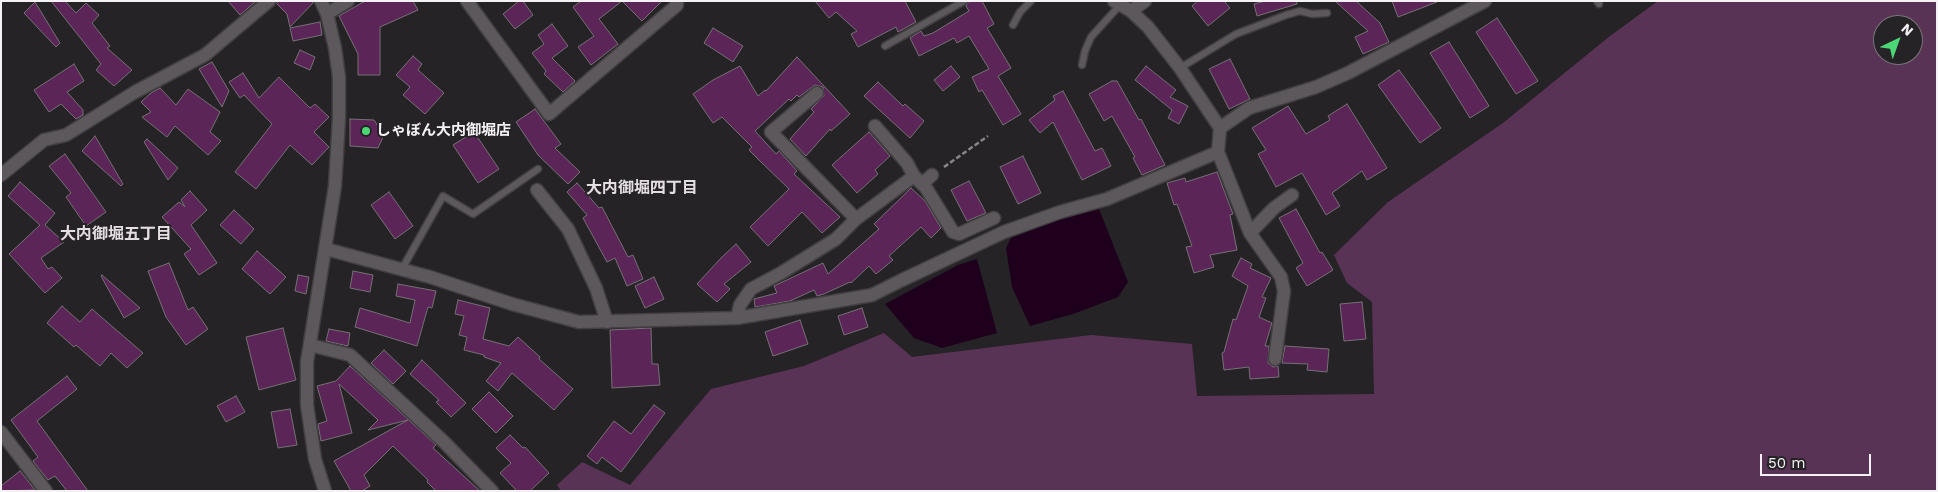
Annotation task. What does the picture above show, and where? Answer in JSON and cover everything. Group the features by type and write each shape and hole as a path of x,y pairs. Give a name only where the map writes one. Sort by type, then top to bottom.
{"street":[{"path":"1,175 44,140 66,135 135,92 205,55 268,1"},
{"path":"321,1 327,14 335,48 339,118 335,186 307,362 307,405 315,459 325,491"},
{"path":"327,14 348,1"},
{"path":"467,1 549,114 677,5 677,1"},
{"path":"1122,6 1145,1"},
{"path":"1220,128 1249,108 1316,87 1348,73 1485,1"},
{"path":"1122,6 1148,27 1180,68 1220,128 1218,152 1250,233 1282,277 1284,291 1275,358"},
{"path":"817,93 771,132 856,219"},
{"path":"874,126 908,163 953,232 959,234 994,218"},
{"path":"326,248 402,269 512,304 579,322 738,318 872,295 1004,232 1060,212 1107,199 1218,152"},
{"path":"738,318 740,305 751,289 836,240 856,219 918,180 932,175"},
{"path":"537,190 568,229 596,288 607,322"},
{"path":"1250,233 1274,208 1292,195"},
{"path":"310,345 350,355 443,441 492,491"},
{"path":"1,432 46,491"}],"lane":[{"path":"885,46 964,1"},
{"path":"1013,25 1020,12 1031,1"},
{"path":"1082,64 1090,37 1103,21 1122,6"},
{"path":"1180,68 1236,34 1286,14 1300,11 1312,14 1327,13"},
{"path":"402,269 443,196 473,214 538,169"}],"path":[{"path":"932,175 988,136"}],"shaded area":[{"path":"1658,1 1937,1 1937,491 561,491 557,485 582,462 630,485 711,389 804,366 884,333 912,357 1091,335 1192,344 1197,396 1374,394 1372,302 1347,283 1334,255 1388,202 1503,123 1610,36"},
{"path":"1099,209 1128,282 1118,297 1073,314 1030,326 1012,287 1006,248 1011,238 1072,213"},
{"path":"977,259 997,333 942,348 914,338 885,304 958,265"}],"building":[{"path":"51,1 65,1 76,13 86,3 99,15 92,23 110,46 107,48 132,70 114,86 96,70 101,64"},
{"path":"228,1 256,1 240,15"},
{"path":"277,1 313,1 313,3 290,27 287,14 277,4"},
{"path":"365,1 413,1 418,10 380,27 380,75 358,75 358,54 339,16"},
{"path":"519,1 523,1 533,15 515,29 503,14"},
{"path":"581,1 622,1 599,19 618,44 591,65 578,47 594,36 573,7"},
{"path":"622,1 662,1 642,21"},
{"path":"815,1 905,1 916,22 898,32 896,27 858,47 851,34 857,31 836,12 829,18"},
{"path":"969,1 982,1 994,24 987,28 1011,68 998,76 1021,114 1003,125 982,90 979,92 972,77 989,69 969,36 957,43 954,38 919,56 910,38 921,31 924,36 933,33 969,11 966,6"},
{"path":"1198,1 1224,1 1230,8 1208,26 1192,6"},
{"path":"1265,1 1297,1 1297,4 1257,16 1254,4"},
{"path":"1335,1 1356,1 1380,23 1389,42 1363,54 1355,37 1368,31"},
{"path":"1392,1 1436,1 1437,2 1398,17"},
{"path":"35,2 60,43 56,47 24,13"},
{"path":"1497,18 1538,81 1516,94 1476,32"},
{"path":"320,22 322,35 293,41 290,28"},
{"path":"552,24 568,46 552,58 575,81 563,92 544,74 546,71 532,53 544,44 538,35"},
{"path":"713,28 743,46 733,62 704,43"},
{"path":"1449,42 1489,106 1470,118 1430,53"},
{"path":"300,50 315,57 310,70 294,63"},
{"path":"413,56 422,64 418,70 444,93 425,114 403,95 410,87 396,75"},
{"path":"797,57 850,114 831,131 830,129 806,156 790,139 814,112 811,109 824,96 823,87 815,85 799,97 797,95 791,101 789,99 755,131 776,154 779,151 797,171 794,174 840,217 822,233 802,212 768,246 750,227 789,189 749,150 752,147 722,117 713,123 693,94 713,80 740,66 758,96 766,91"},
{"path":"1230,59 1250,99 1229,109 1209,69"},
{"path":"212,62 229,91 222,107 199,69"},
{"path":"74,64 84,81 67,92 83,110 83,115 76,119 61,104 49,112 34,90"},
{"path":"951,66 960,77 943,91 934,80"},
{"path":"1146,66 1176,90 1170,97 1188,106 1179,124 1168,118 1172,110 1135,80"},
{"path":"1399,70 1441,128 1420,143 1378,85"},
{"path":"243,73 259,98 279,77 310,108 315,104 329,117 314,132 329,147 312,165 290,145 256,189 235,172 272,124 244,95 240,98 229,82"},
{"path":"1112,81 1117,81 1139,120 1141,119 1165,165 1142,175 1133,158 1135,157 1112,116 1104,121 1089,94"},
{"path":"878,82 903,106 905,104 924,121 910,138 864,96"},
{"path":"160,88 176,105 188,89 220,112 210,132 221,141 208,155 175,126 167,137 142,117 151,112 141,102"},
{"path":"1063,91 1095,151 1102,148 1111,166 1082,180 1053,122 1040,133 1029,120 1055,100 1053,96"},
{"path":"1347,104 1387,168 1367,180 1362,171 1332,193 1340,206 1326,215 1302,173 1276,187 1258,154 1266,150 1252,128 1288,106 1306,134 1330,120 1328,116"},
{"path":"535,109 561,144 555,148 580,172 568,184 538,155 516,122"},
{"name":"しゃぼん大内御堀店","path":"350,119 374,120 384,135 378,148 350,146"},
{"path":"474,132 499,169 478,183 453,145"},
{"path":"869,132 890,156 875,170 878,174 857,193 832,165"},
{"path":"95,136 123,184 121,186 82,151"},
{"path":"147,139 178,168 168,180 144,142"},
{"path":"65,154 106,212 86,226 66,197 71,193 49,166"},
{"path":"1023,156 1041,193 1018,204 1000,167"},
{"path":"1217,172 1233,214 1230,215 1237,250 1210,255 1214,267 1194,273 1186,247 1192,246 1177,204 1174,205 1167,183 1185,178 1186,182"},
{"path":"969,181 986,213 967,221 951,190"},
{"path":"20,182 55,213 45,225 64,242 41,258 48,269 52,267 62,278 45,293 9,254 40,225 8,196"},
{"path":"577,183 599,208 602,207 628,257 633,255 643,279 627,286 615,258 607,262 583,218 587,215 567,192"},
{"path":"911,188 925,201 941,228 931,238 921,227 889,256 893,260 876,274 869,266 851,283 824,294 817,296 814,290 790,301 755,307 754,299 777,293 774,286 823,263 828,274 879,229 874,224"},
{"path":"190,191 207,210 191,225 217,263 199,275 184,254 191,249 162,217 179,202 185,207 181,200"},
{"path":"389,192 413,226 395,239 371,205"},
{"path":"1296,209 1320,253 1322,252 1333,270 1307,286 1296,268 1303,263 1279,218"},
{"path":"234,210 254,229 241,244 220,225"},
{"path":"736,244 751,262 724,284 730,289 717,302 697,284"},
{"path":"257,251 286,277 270,294 242,269"},
{"path":"1241,258 1252,264 1250,268 1271,278 1262,297 1266,298 1259,317 1272,323 1265,346 1269,346 1268,363 1273,367 1278,366 1279,377 1250,379 1249,367 1224,370 1222,353 1224,352 1233,319 1236,320 1248,286 1232,276"},
{"path":"169,263 188,310 193,307 208,329 186,345 166,317 148,271"},
{"path":"353,271 373,275 370,292 350,288"},
{"path":"102,275 140,308 124,318"},
{"path":"298,275 309,277 306,294 295,291"},
{"path":"654,277 664,299 645,308 635,286"},
{"path":"398,284 436,291 432,308 428,307 417,346 355,327 360,308 410,323 415,300 396,296"},
{"path":"458,300 490,308 483,339 509,346 518,337 540,357 539,359 573,389 554,410 512,373 498,391 486,381 501,363 484,357 484,355 464,350 467,337 459,335 464,316 455,314"},
{"path":"1362,302 1366,339 1344,341 1340,304"},
{"path":"62,306 80,322 92,309 143,353 127,368 111,353 100,366 76,345 74,347 47,323"},
{"path":"862,308 868,327 844,335 838,316"},
{"path":"800,320 808,344 773,356 765,332"},
{"path":"283,328 296,380 259,390 246,337"},
{"path":"651,328 652,364 658,364 660,385 612,388 610,330"},
{"path":"329,329 350,333 348,346 326,341"},
{"path":"1285,346 1329,349 1327,372 1307,370 1308,364 1282,363"},
{"path":"384,350 406,371 393,384 371,363"},
{"path":"422,360 466,403 451,417 436,402 439,400 410,374"},
{"path":"350,366 436,445 433,448 480,491 436,491 427,482 428,480 393,446 364,475 370,486 362,491 351,491 334,461 408,420 368,430 378,420 339,384 352,433 321,441 318,424 327,421 317,386 336,381"},
{"path":"67,376 77,389 37,421 88,491 67,491 55,476 48,480 33,461 38,457 11,420"},
{"path":"489,392 513,416 496,433 472,409"},
{"path":"236,396 245,412 226,422 217,406"},
{"path":"654,405 665,413 621,472 602,457 597,464 587,456 614,421 631,434"},
{"path":"290,409 297,445 278,448 271,412"},
{"path":"510,435 523,448 525,447 549,473 530,491 517,491 500,473 511,463 496,448"},
{"path":"20,471 35,490 1,491 1,486"}],"place":[{"name":"しゃぼん大内御堀店","path":"366,131"}],"district":[{"name":"大内御堀四丁目","path":"642,188"},
{"name":"大内御堀五丁目","path":"116,234"}]}
